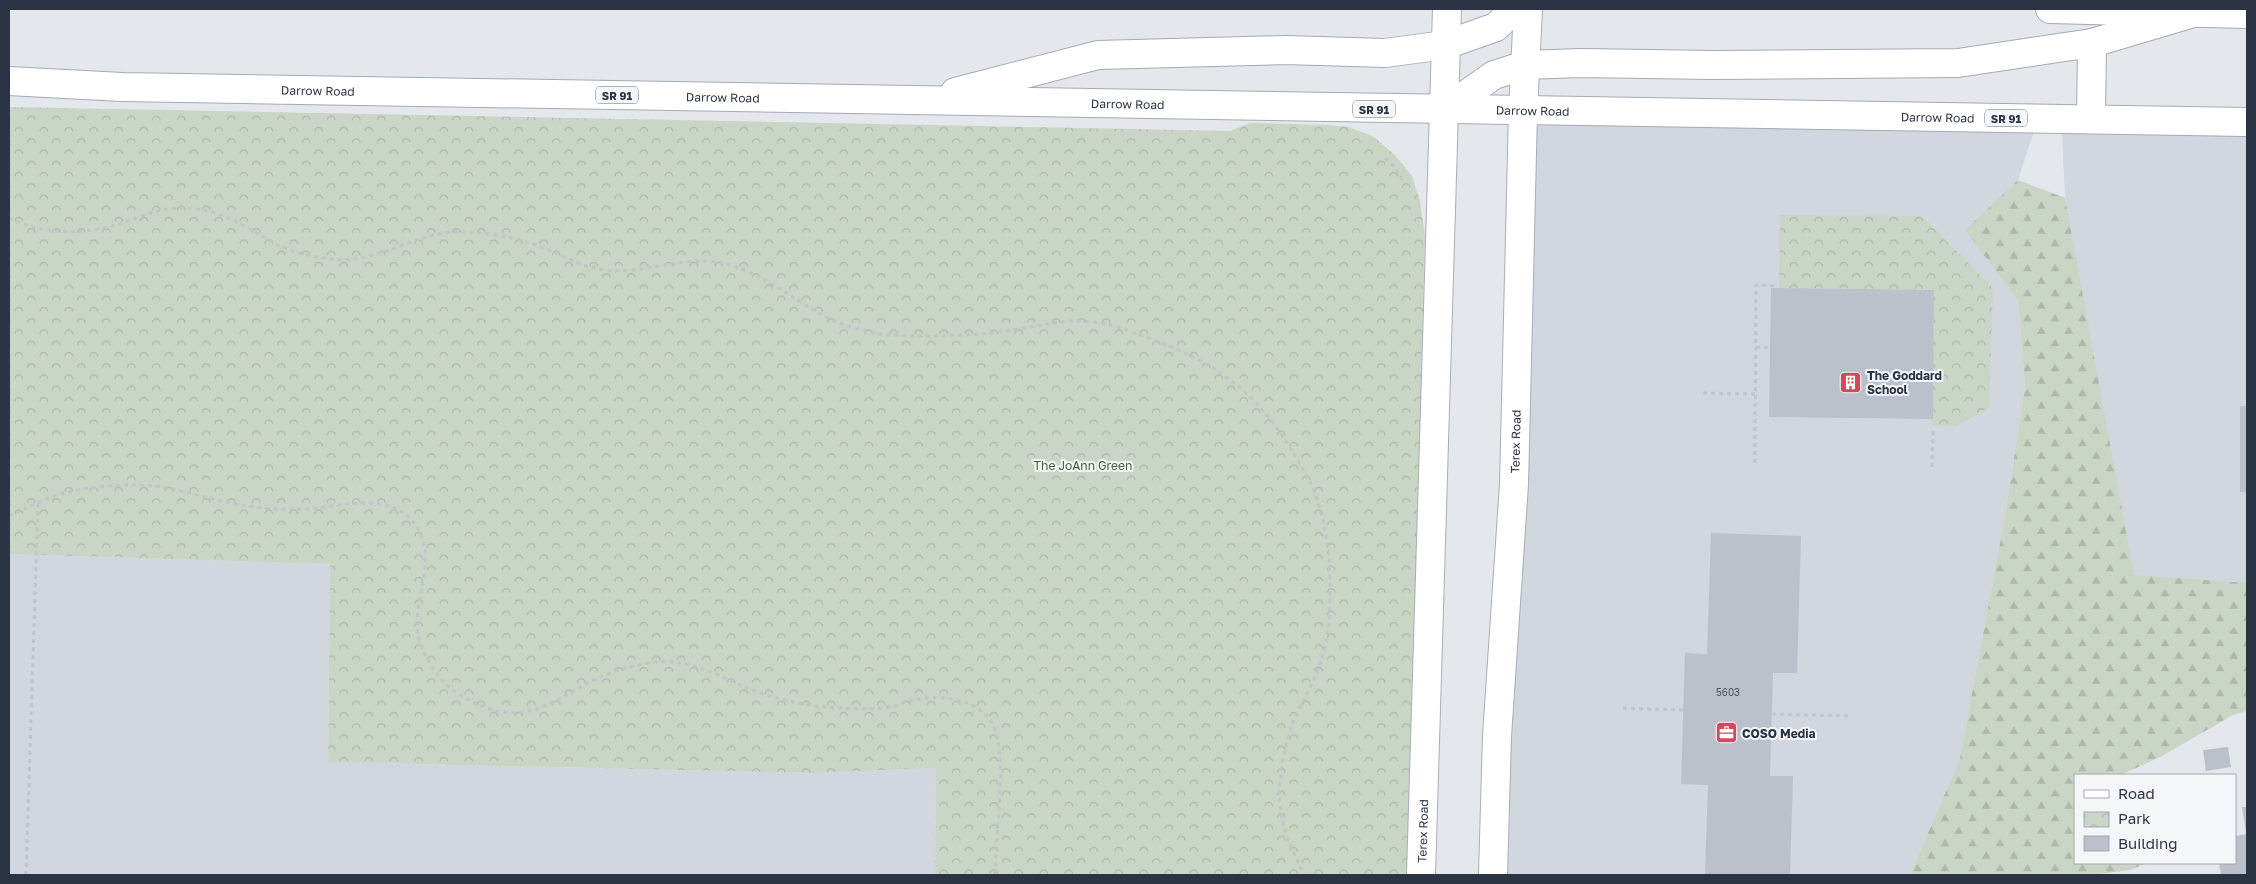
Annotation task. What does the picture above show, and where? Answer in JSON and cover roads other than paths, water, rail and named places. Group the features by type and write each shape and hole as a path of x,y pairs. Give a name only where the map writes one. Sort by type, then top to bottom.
{"main road":[{"name":"Terex Road","path":"1421,875 1447,9"},
{"path":"920,101 1098,55 1286,50 1385,52 1445,46 1496,26 1514,9"},
{"name":"Terex Road","path":"1493,875 1497,736 1514,484 1522,111 1528,9"},
{"path":"2050,9 2247,14"},
{"path":"1444,110 1494,75 1525,65 1581,63 1713,65 1958,63 2092,43 2194,12"},
{"path":"2091,120 2092,43"},
{"name":"Darrow Road","path":"9,81 132,87 2247,122"}],"place":[{"name":"The Goddard School","path":"1851,382"},
{"name":"COSO Media","path":"1726,733"}],"park label":[{"name":"The JoAnn Green","path":"1083,465"}]}
